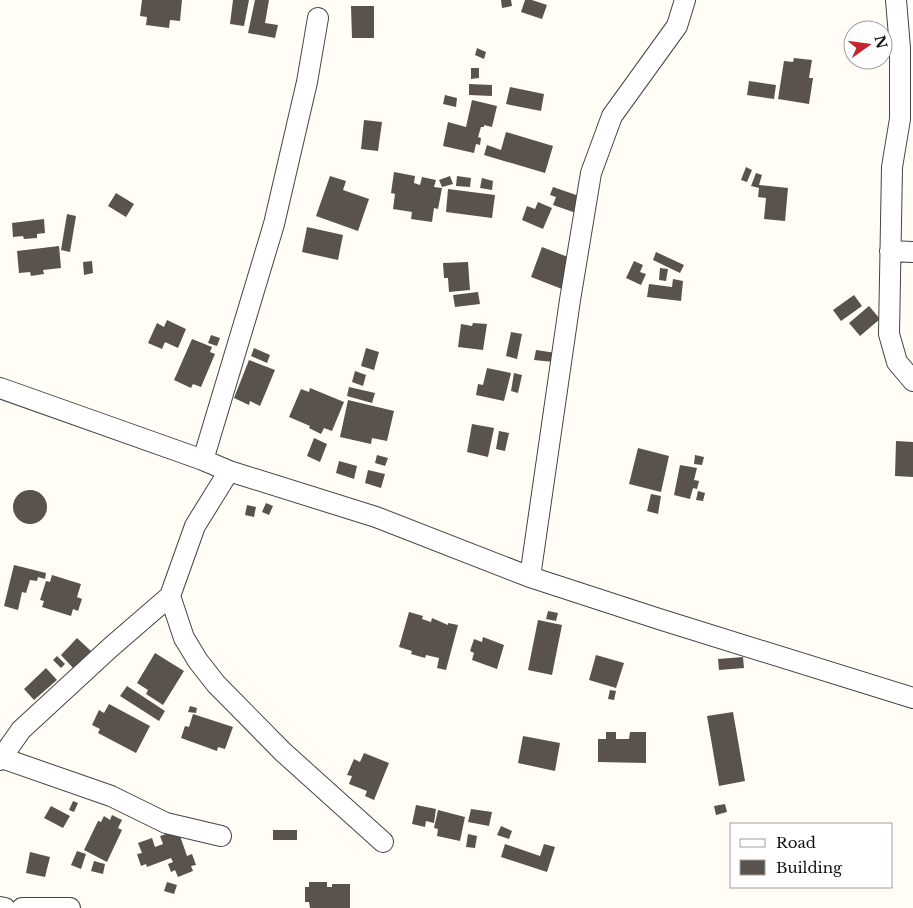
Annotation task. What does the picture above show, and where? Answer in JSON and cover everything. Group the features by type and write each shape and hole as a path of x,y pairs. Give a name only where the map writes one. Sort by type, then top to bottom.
{"street":[{"path":"530,577 567,319 591,173 612,116 677,26 685,0"},
{"path":"896,0 906,119 892,167 889,334 897,362 913,381"},
{"path":"203,460 274,224 307,82 318,18"},
{"path":"890,251 913,252"},
{"path":"0,388 229,471 376,517 530,577 913,698"},
{"path":"221,836 166,823 111,796 1,759 21,730 111,647 170,596 195,526 229,471"},
{"path":"170,596 184,638 198,662 216,684 284,752 383,842"},
{"path":"0,907 5,908"},
{"path":"22,908 70,908"}],"building":[{"path":"142,0 182,0 180,21 170,20 169,28 146,25 147,17 140,16"},
{"path":"233,0 249,0 244,26 230,24"},
{"path":"255,0 269,0 265,23 278,25 275,38 248,33"},
{"path":"501,0 511,0 512,6 502,8"},
{"path":"525,0 532,0 547,5 542,19 521,12"},
{"path":"351,6 374,6 374,38 352,38"},
{"path":"477,48 486,52 484,59 475,55"},
{"path":"794,58 812,60 809,78 813,78 809,104 778,99 784,61 793,62"},
{"path":"471,68 479,68 479,78 471,79"},
{"path":"749,81 776,85 774,99 747,95"},
{"path":"469,84 492,85 492,96 469,95"},
{"path":"510,87 544,94 541,111 506,104"},
{"path":"445,95 457,98 456,107 443,104"},
{"path":"472,100 497,106 492,127 484,125 484,127 481,127 478,137 481,138 480,145 476,144 474,153 443,146 448,122 466,127"},
{"path":"364,120 382,122 378,151 361,149"},
{"path":"506,132 553,146 545,173 484,155 487,145 501,150"},
{"path":"746,167 752,170 747,182 741,180"},
{"path":"394,172 415,176 414,183 420,185 422,177 436,180 434,187 442,188 438,209 434,208 432,222 411,219 412,212 393,209 395,194 391,193"},
{"path":"756,173 762,175 759,185 788,188 785,221 764,219 766,198 758,197 759,188 751,186"},
{"path":"330,176 346,181 343,190 369,199 358,231 316,216"},
{"path":"450,176 453,184 442,187 439,180"},
{"path":"457,176 471,178 470,187 456,186"},
{"path":"482,178 493,181 492,190 480,188"},
{"path":"553,187 582,197 576,213 553,205 556,197 550,195"},
{"path":"448,189 495,195 492,218 446,212"},
{"path":"116,193 134,204 126,217 108,206"},
{"path":"538,202 552,208 543,229 522,220 527,206 535,209"},
{"path":"67,214 76,216 70,252 61,250"},
{"path":"44,219 45,233 37,234 37,238 24,239 23,236 13,237 12,223"},
{"path":"307,227 343,235 338,260 302,252"},
{"path":"59,246 61,268 43,270 44,274 31,276 30,272 19,273 17,251"},
{"path":"542,247 573,259 562,289 531,277"},
{"path":"656,252 684,265 680,273 653,260"},
{"path":"92,261 93,273 84,275 83,262"},
{"path":"634,261 643,265 640,272 646,274 641,285 626,278"},
{"path":"468,262 470,290 449,292 448,278 444,278 443,263"},
{"path":"660,268 668,269 666,281 659,280"},
{"path":"673,279 683,281 681,301 647,297 649,284 672,287"},
{"path":"478,292 480,304 455,307 453,295"},
{"path":"854,295 862,306 841,321 833,310"},
{"path":"869,306 880,319 860,336 849,323"},
{"path":"167,320 186,329 178,348 165,342 162,349 148,343 157,323 164,327"},
{"path":"473,323 487,324 483,350 458,347 461,324 472,326"},
{"path":"511,332 522,334 517,359 506,356"},
{"path":"211,335 220,338 217,346 208,343"},
{"path":"192,339 212,347 210,352 215,354 201,387 193,384 191,388 174,380"},
{"path":"254,348 270,355 267,363 251,356"},
{"path":"366,348 379,352 374,370 361,366"},
{"path":"536,350 556,353 554,362 534,360"},
{"path":"249,360 275,370 260,406 250,401 249,405 234,398"},
{"path":"487,368 511,373 504,401 476,395 478,384 483,385"},
{"path":"355,371 366,375 363,386 352,382"},
{"path":"514,373 522,375 518,393 511,391"},
{"path":"349,387 375,393 372,403 347,396"},
{"path":"310,388 344,402 332,431 324,428 321,434 309,428 310,426 289,417 301,389 309,392"},
{"path":"348,400 394,411 387,441 372,438 371,444 340,437"},
{"path":"472,424 494,428 488,457 467,452"},
{"path":"499,431 509,433 505,451 496,449"},
{"path":"314,438 327,444 320,462 307,456"},
{"path":"896,441 913,442 913,477 895,476"},
{"path":"638,448 669,456 661,492 629,484"},
{"path":"377,455 388,458 385,466 375,463"},
{"path":"695,455 704,457 702,465 694,464"},
{"path":"339,461 357,466 354,479 336,473"},
{"path":"680,465 697,468 694,480 699,481 697,489 693,488 690,499 674,495"},
{"path":"368,470 385,474 381,488 365,483"},
{"path":"30,490 42,495 47,507 42,519 30,524 18,519 13,507 18,495"},
{"path":"698,491 705,493 703,501 696,500"},
{"path":"651,494 661,496 658,514 647,511"},
{"path":"266,503 273,506 269,515 262,512"},
{"path":"247,505 256,507 254,517 245,515"},
{"path":"14,565 46,573 45,579 38,577 37,581 30,580 26,593 22,592 18,610 4,606"},
{"path":"52,575 81,584 77,597 82,599 78,611 73,609 71,616 42,607 44,601 40,600 46,581 50,582"},
{"path":"548,611 558,613 556,621 546,619"},
{"path":"409,612 423,616 422,619 431,622 432,618 448,625 448,623 458,625 446,670 437,668 439,658 426,655 425,658 411,654 412,651 399,647"},
{"path":"538,620 562,625 552,675 528,670"},
{"path":"483,637 504,645 497,669 472,660 474,653 470,651 474,639 482,642"},
{"path":"77,638 91,651 74,669 61,655"},
{"path":"155,653 184,671 163,705 146,694 148,690 137,683"},
{"path":"596,655 624,663 616,688 589,680"},
{"path":"57,656 65,664 61,668 53,660"},
{"path":"743,657 744,668 719,670 718,659"},
{"path":"46,668 57,680 34,700 24,689"},
{"path":"127,686 165,711 159,721 120,696"},
{"path":"610,690 616,691 614,700 608,699"},
{"path":"109,704 150,726 136,753 98,733 100,729 92,725 99,710 104,713"},
{"path":"190,706 197,708 196,713 188,712"},
{"path":"733,712 745,781 719,786 707,716"},
{"path":"193,714 233,727 225,749 218,747 217,751 181,738 185,726 189,727"},
{"path":"606,732 616,732 616,739 629,739 630,732 646,732 646,763 598,762 598,739 606,739"},
{"path":"523,736 560,743 555,771 518,763"},
{"path":"364,753 389,763 374,800 365,796 367,791 349,784 352,776 347,775 354,759 360,762"},
{"path":"73,801 78,803 74,812 69,810"},
{"path":"725,804 727,812 716,815 714,806"},
{"path":"416,805 436,809 434,823 426,821 425,827 412,824"},
{"path":"51,806 70,816 63,828 44,818"},
{"path":"471,809 492,812 489,826 468,822"},
{"path":"438,810 465,817 460,841 437,836 438,829 434,828"},
{"path":"112,815 122,820 118,828 122,830 107,862 84,850 98,821 101,822 104,816 110,820"},
{"path":"501,826 512,831 509,839 497,835"},
{"path":"178,830 187,856 192,854 196,865 191,866 193,871 178,877 175,870 171,872 168,864 173,862 171,858 147,867 146,864 141,866 137,854 142,853 138,843 152,838 155,847 163,844 160,836"},
{"path":"273,830 297,830 297,840 273,840"},
{"path":"468,834 477,836 475,848 466,847"},
{"path":"505,844 540,856 544,844 555,847 547,872 501,857"},
{"path":"77,851 86,854 81,869 71,865"},
{"path":"30,852 50,857 45,877 26,873"},
{"path":"94,861 105,864 103,874 91,871"},
{"path":"167,882 177,885 174,894 164,891"},
{"path":"309,882 327,882 327,887 332,887 332,884 350,884 350,908 310,908 309,902 305,902 305,887 309,887"}]}
